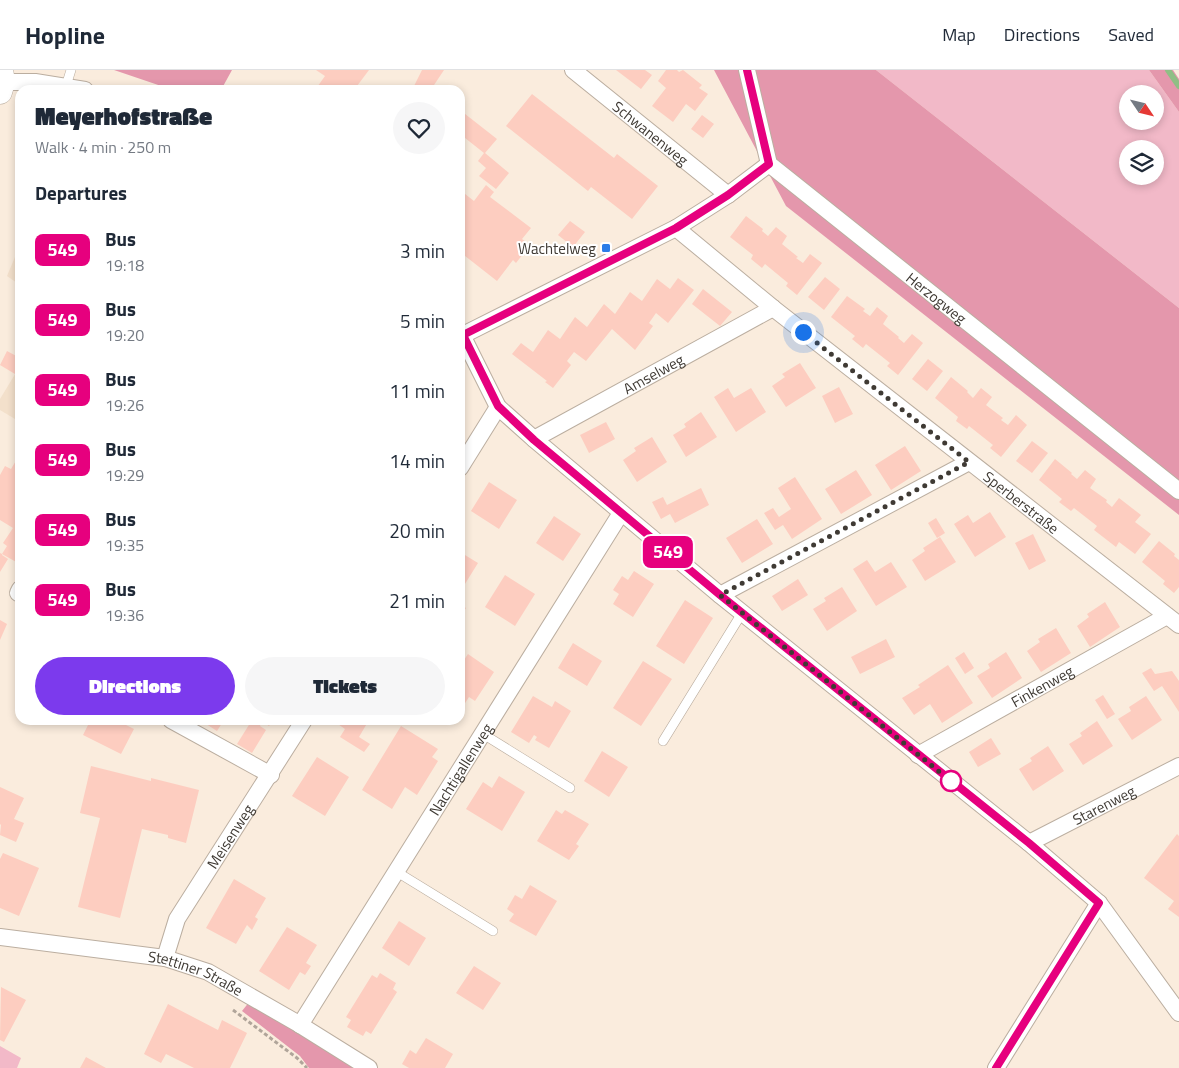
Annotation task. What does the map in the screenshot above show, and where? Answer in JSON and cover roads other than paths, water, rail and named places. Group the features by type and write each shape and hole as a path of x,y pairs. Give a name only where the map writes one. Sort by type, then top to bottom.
{"street":[{"name":"Schwanenweg","path":"572,70 728,195"},
{"path":"465,332 676,228 728,195 769,164 747,70"},
{"path":"1,81 35,82 68,78"},
{"name":"Herzogweg","path":"769,164 1179,491"},
{"name":"Sperberstraße","path":"676,228 773,308 1173,621"},
{"name":"Amselweg","path":"534,440 773,308"},
{"path":"465,339 498,406 534,440 742,613 1029,843 1099,903 1179,1013"},
{"path":"465,460 498,406"},
{"path":"720,595 969,462"},
{"name":"Nachtigallenweg","path":"300,1025 622,513"},
{"name":"Finkenweg","path":"918,755 1173,621"},
{"path":"180,725 271,775"},
{"name":"Meisenweg","path":"165,958 177,919 271,775 301,725"},
{"name":"Starenweg","path":"1029,843 1179,766"},
{"path":"996,1068 1099,903"},
{"name":"Stettiner Straße","path":"0,937 165,958 208,972 300,1025 369,1068"}],"lane":[{"path":"663,741 742,613"},
{"path":"483,734 570,788"},
{"path":"397,872 493,931"}],"waterway":[{"path":"1168,70 1179,86"}],"place":[{"name":"Wachtelweg","path":"606,248"}]}
